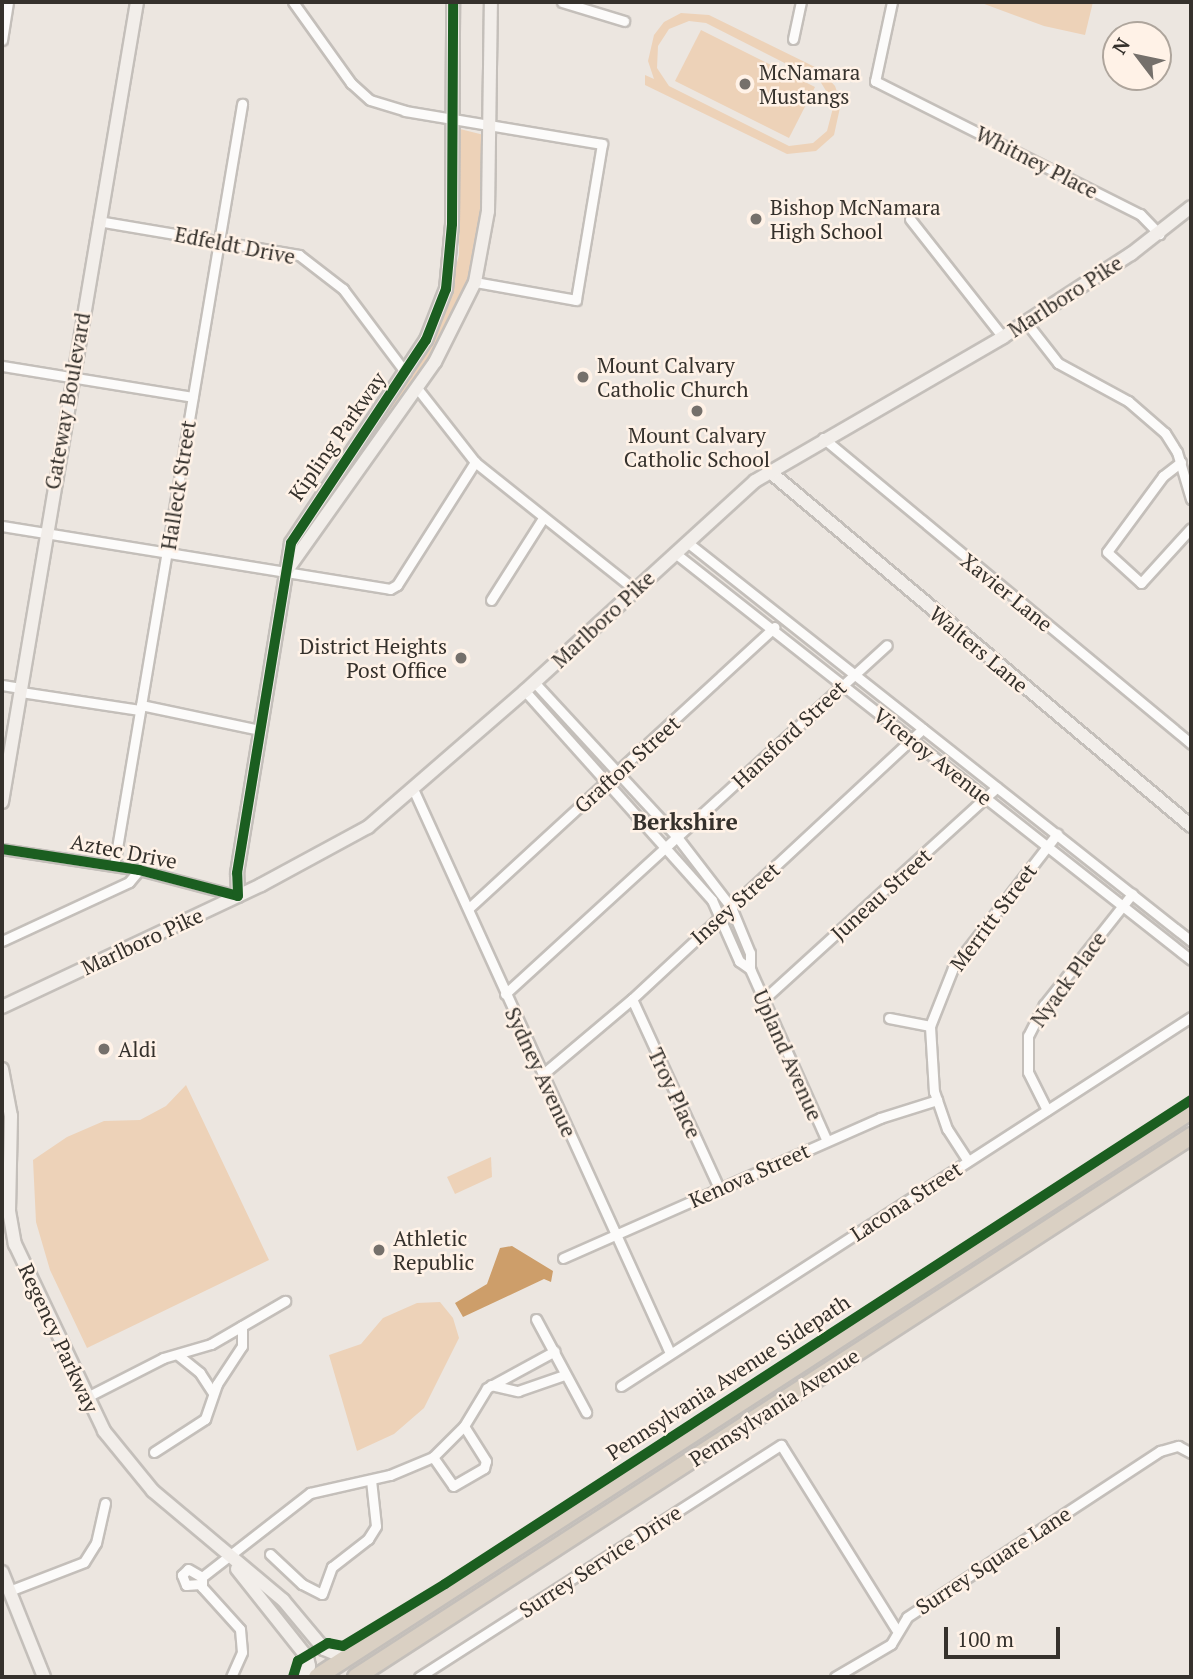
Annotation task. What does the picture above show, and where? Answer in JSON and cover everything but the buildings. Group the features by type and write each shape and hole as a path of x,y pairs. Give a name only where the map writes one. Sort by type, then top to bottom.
{"highway":[{"name":"Pennsylvania Avenue","path":"317,1677 1191,1111"},
{"name":"Pennsylvania Avenue","path":"356,1677 1191,1136"}],"street":[{"path":"2,40 8,2"},
{"name":"Gateway Boulevard","path":"2,802 71,376 137,2"},
{"path":"293,2 364,96 385,106 601,144 576,300 475,282"},
{"name":"Kipling Parkway","path":"238,896 237,873 285,573 299,527 405,372 435,322 448,276 453,2"},
{"name":"Kipling Parkway","path":"285,573 304,551 417,388 456,326 475,282 488,211 491,2"},
{"path":"562,2 576,4 624,21"},
{"path":"793,38 801,2"},
{"name":"Whitney Place","path":"892,2 875,81 1140,214 1159,234"},
{"name":"Halleck Street","path":"114,866 242,104"},
{"name":"Marlboro Pike","path":"2,1007 238,896 341,844 414,791 634,589 769,471 1003,337 1159,234 1191,207"},
{"path":"910,219 1003,337"},
{"name":"Edfeldt Drive","path":"98,221 294,252 326,273 405,372"},
{"path":"1026,322 1058,363 1145,414 1166,433 1181,462 1191,499"},
{"path":"2,366 193,397"},
{"path":"417,388 475,462 634,589"},
{"name":"Xavier Lane","path":"823,438 1191,744"},
{"path":"2,526 384,590 397,585 475,462"},
{"path":"1181,462 1163,476 1107,552 1141,583 1191,528"},
{"name":"Walters Lane","path":"769,471 1191,826"},
{"path":"491,600 543,518"},
{"name":"Viceroy Avenue","path":"687,542 1191,941"},
{"name":"Viceroy Avenue","path":"675,553 1191,960"},
{"name":"Grafton Street","path":"469,908 783,619"},
{"name":"Hansford Street","path":"505,994 887,645"},
{"path":"2,685 260,730"},
{"name":"Upland Avenue","path":"530,687 618,772 677,837 731,907 750,953 750,969 827,1141"},
{"name":"Upland Avenue","path":"530,687 608,782 712,900 738,961 750,969"},
{"name":"Insey Street","path":"543,1074 632,999 923,729"},
{"name":"Juneau Street","path":"763,1000 987,799 997,787"},
{"name":"Sydney Avenue","path":"414,791 670,1353"},
{"name":"Merritt Street","path":"968,1161 947,1129 937,1100 930,1026 953,968 1057,834"},
{"name":"Aztec Drive","path":"2,849 139,870 238,896"},
{"path":"2,941 129,882 139,870"},
{"name":"Nyack Place","path":"1047,1110 1028,1072 1028,1037 1044,1005 1132,894"},
{"name":"Troy Place","path":"632,999 719,1188"},
{"name":"Lacona Street","path":"621,1386 1191,1017"},
{"path":"889,1018 930,1026"},
{"name":"Regency Parkway","path":"2,1069 11,1116 13,1235 85,1398 115,1448 141,1478 228,1557 283,1600 327,1651 356,1652"},
{"name":"Kenova Street","path":"564,1258 827,1141 937,1100"},
{"path":"85,1398 153,1362 211,1344 285,1301"},
{"path":"536,1319 586,1412"},
{"path":"154,1452 205,1419 213,1393 242,1346 242,1326"},
{"path":"231,1677 242,1652 240,1629 201,1581 310,1493 371,1480 433,1457 464,1426 491,1385 555,1351"},
{"path":"178,1355 200,1373 213,1393"},
{"path":"491,1385 518,1391 564,1375"},
{"path":"433,1457 453,1486 484,1468 486,1461 464,1426"},
{"name":"Surrey Service Drive","path":"419,1677 781,1445 896,1629"},
{"name":"Surrey Square Lane","path":"835,1677 891,1644 896,1629 907,1617 1160,1451 1178,1446 1191,1453"},
{"path":"270,1554 302,1584 322,1594 332,1567 368,1539 376,1526 371,1480"},
{"path":"9,1591 84,1562 96,1543 105,1503"},
{"name":"Regency Parkway","path":"228,1557 307,1657 309,1666 302,1677"},
{"path":"2,1572 44,1677"}],"shaded area":[{"path":"979,2 1093,2 1085,35 1044,26"},
{"path":"681,13 709,15 819,69 835,86 841,103 834,135 816,151 787,154 645,85 645,75 654,79 648,61 654,35 664,22","holes":["689,21 706,23 820,81 834,104 827,131 813,143 789,146 669,86 657,68 658,46 669,29"]},
{"name":"McNamara Mustangs","path":"701,30 815,87 789,138 675,81"},
{"path":"460,129 484,135 485,212 474,276 451,330 294,555 441,323 459,255"},
{"path":"186,1085 269,1260 87,1348 50,1270 36,1222 33,1160 67,1137 104,1121 140,1120 166,1106"},
{"path":"491,1157 492,1177 455,1194 447,1177"},
{"path":"512,1246 553,1271 551,1282 544,1279 463,1317 455,1303 487,1284 500,1248"},
{"path":"440,1302 453,1318 459,1338 424,1408 394,1434 357,1451 329,1355 361,1344 383,1318 417,1303"}],"cycle path":[{"path":"2,849 139,870 238,896 237,873 291,543 426,340 446,289 452,224 453,2"},
{"name":"Pennsylvania Avenue Sidepath","path":"293,1677 298,1661 328,1643 343,1646 445,1584 1191,1100"}],"place":[{"name":"McNamara Mustangs","path":"745,84"},
{"name":"Bishop McNamara High School","path":"756,219"},
{"name":"Mount Calvary Catholic Church","path":"583,377"},
{"name":"Mount Calvary Catholic School","path":"697,411"},
{"name":"District Heights Post Office","path":"461,658"},
{"name":"Aldi","path":"104,1049"},
{"name":"Athletic Republic","path":"379,1250"}],"district":[{"name":"Berkshire","path":"685,822"}]}
